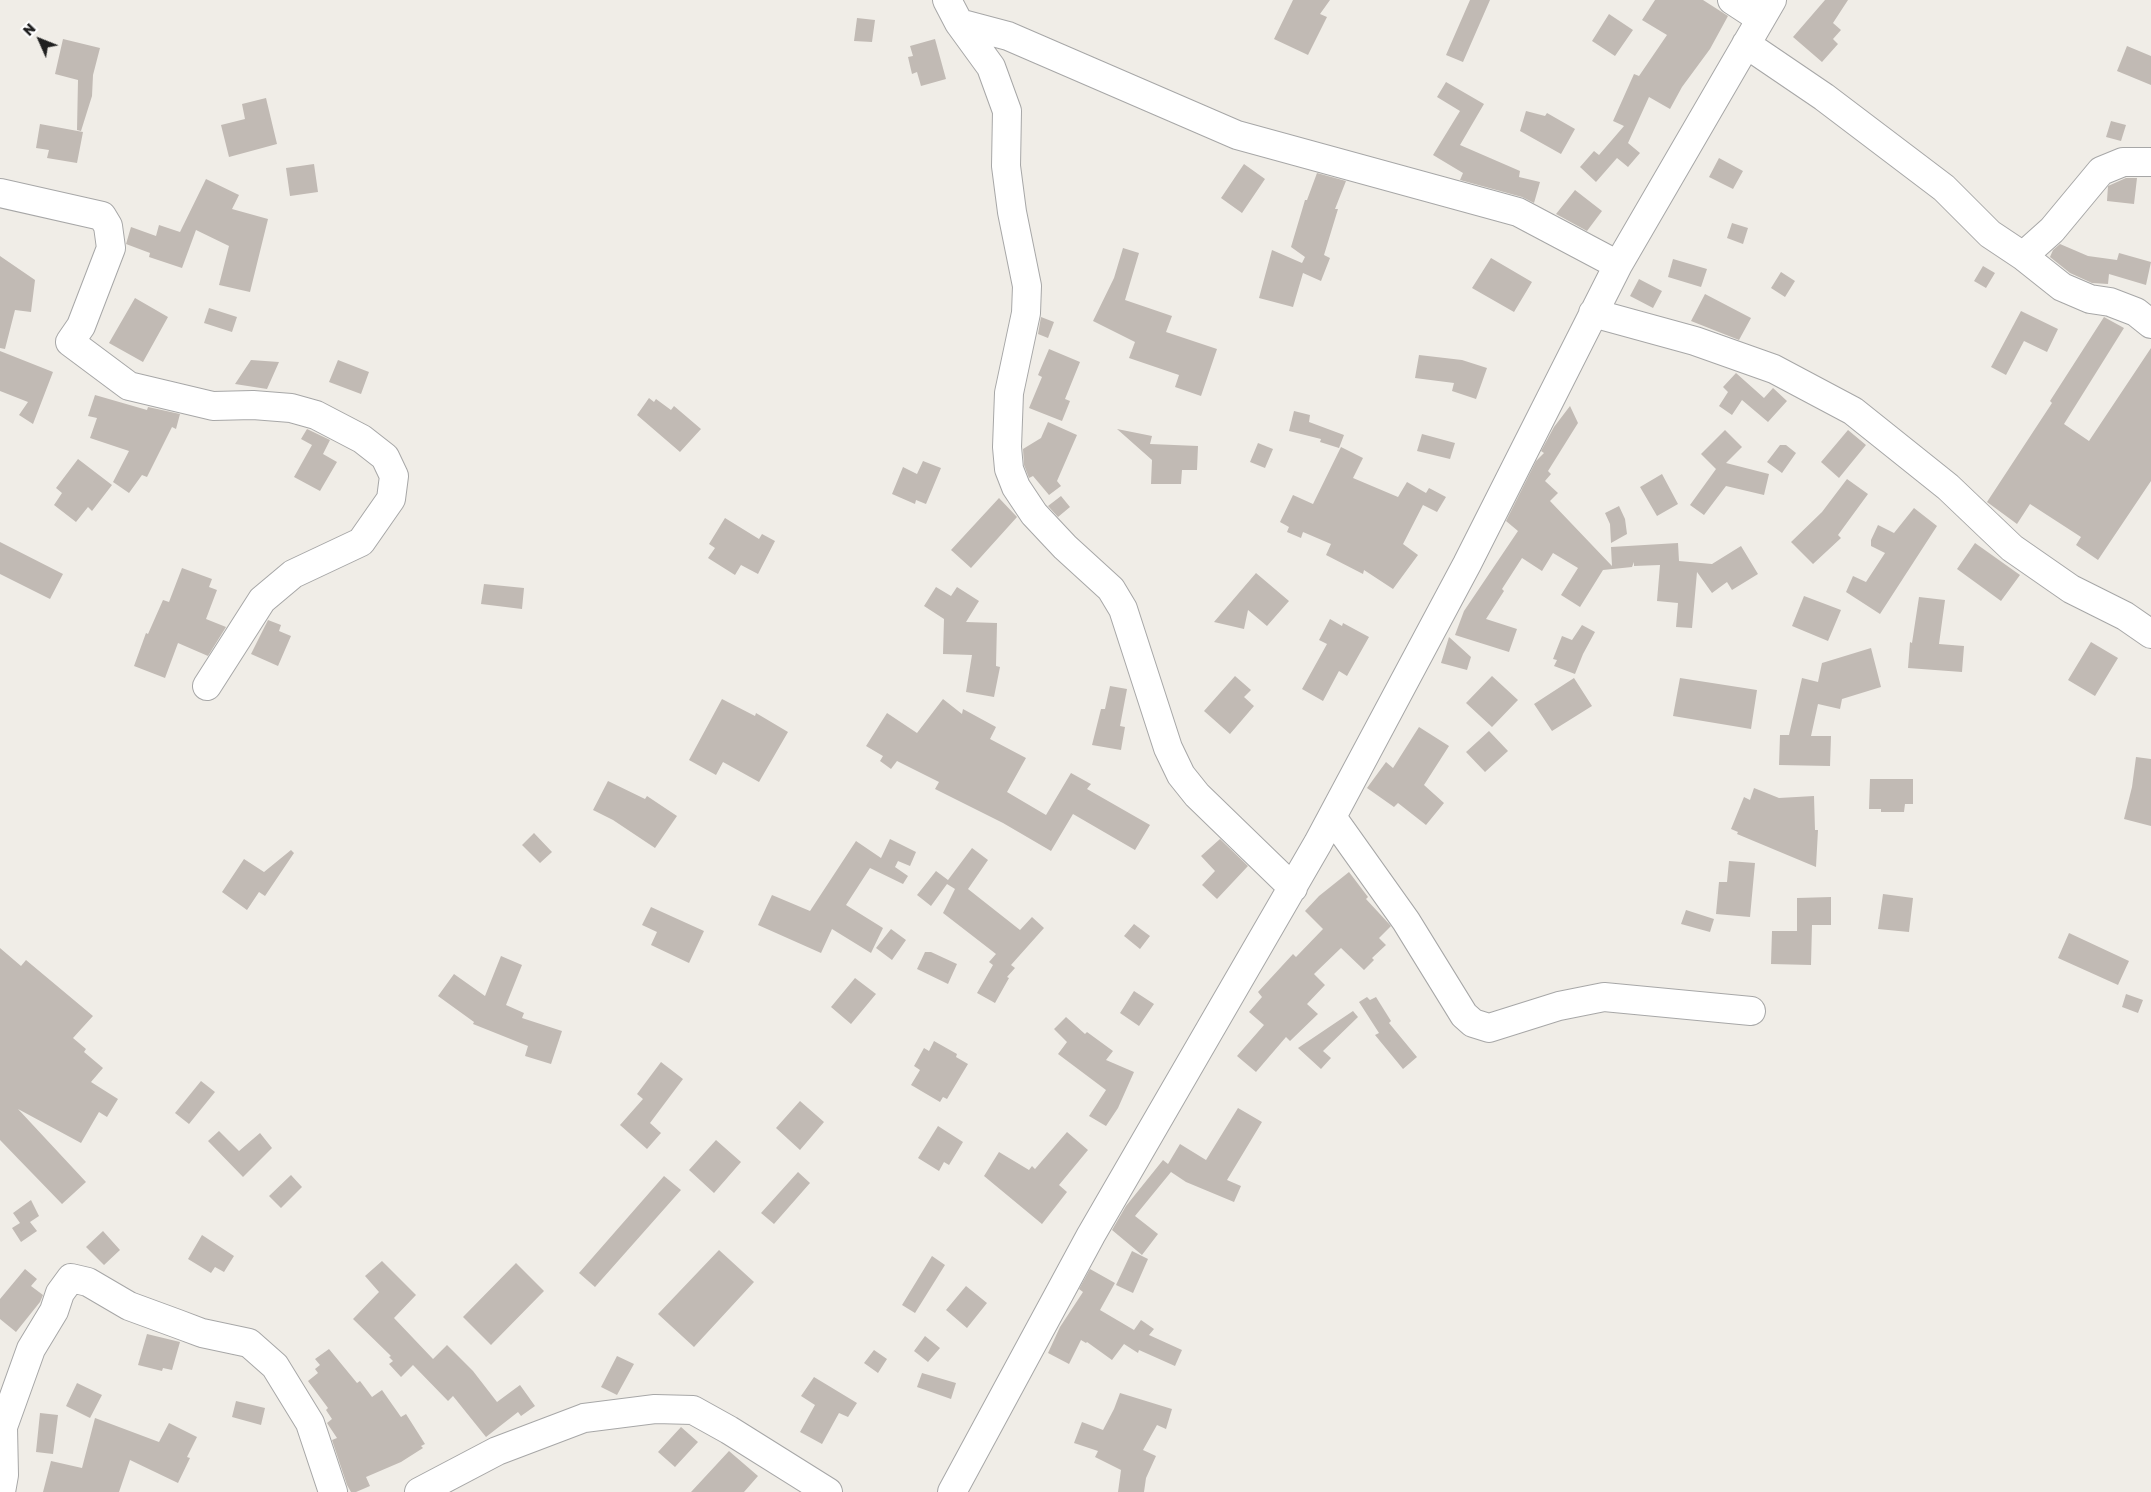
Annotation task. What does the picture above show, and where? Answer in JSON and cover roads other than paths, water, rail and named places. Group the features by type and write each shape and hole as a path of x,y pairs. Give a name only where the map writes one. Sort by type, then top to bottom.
{"street":[{"path":"952,1492 1090,1235 1293,888 1332,817 1468,564 1618,266 1766,10 1732,0"},
{"path":"953,12 1237,134 1518,212 1618,266"},
{"path":"953,12 991,67 1007,111 1006,166 1012,212 1027,286 1026,313 1012,374 1009,402 1007,447 1009,469 1016,487 1034,514 1064,547 1111,589 1123,610 1168,748 1181,775 1198,795 1293,888"},
{"path":"1746,44 1824,97 1944,188 1990,234 2062,286 2090,299 2110,302 2136,312 2151,324"},
{"path":"2023,256 2052,230 2101,171 2123,162 2151,162"},
{"path":"0,192 102,216 108,226 111,248 81,326 70,342 130,386 213,406 253,405 291,408 316,416 362,439 385,457 394,476 391,499 361,542 293,574 262,600 207,686"},
{"path":"1593,314 1695,341 1774,369 1854,411 1948,487 2012,548 2071,589 2125,616 2151,634"},
{"path":"1332,817 1406,921 1464,1014 1473,1023 1489,1028 1559,1006 1604,997 1752,1010"},
{"path":"1,1492 4,1475 3,1427 32,1349 54,1311 60,1293 71,1278 88,1282 129,1306 202,1333 249,1343 275,1366 310,1424 333,1492"},
{"path":"419,1492 497,1451 584,1418 655,1409 693,1410 729,1430 828,1492"}]}
